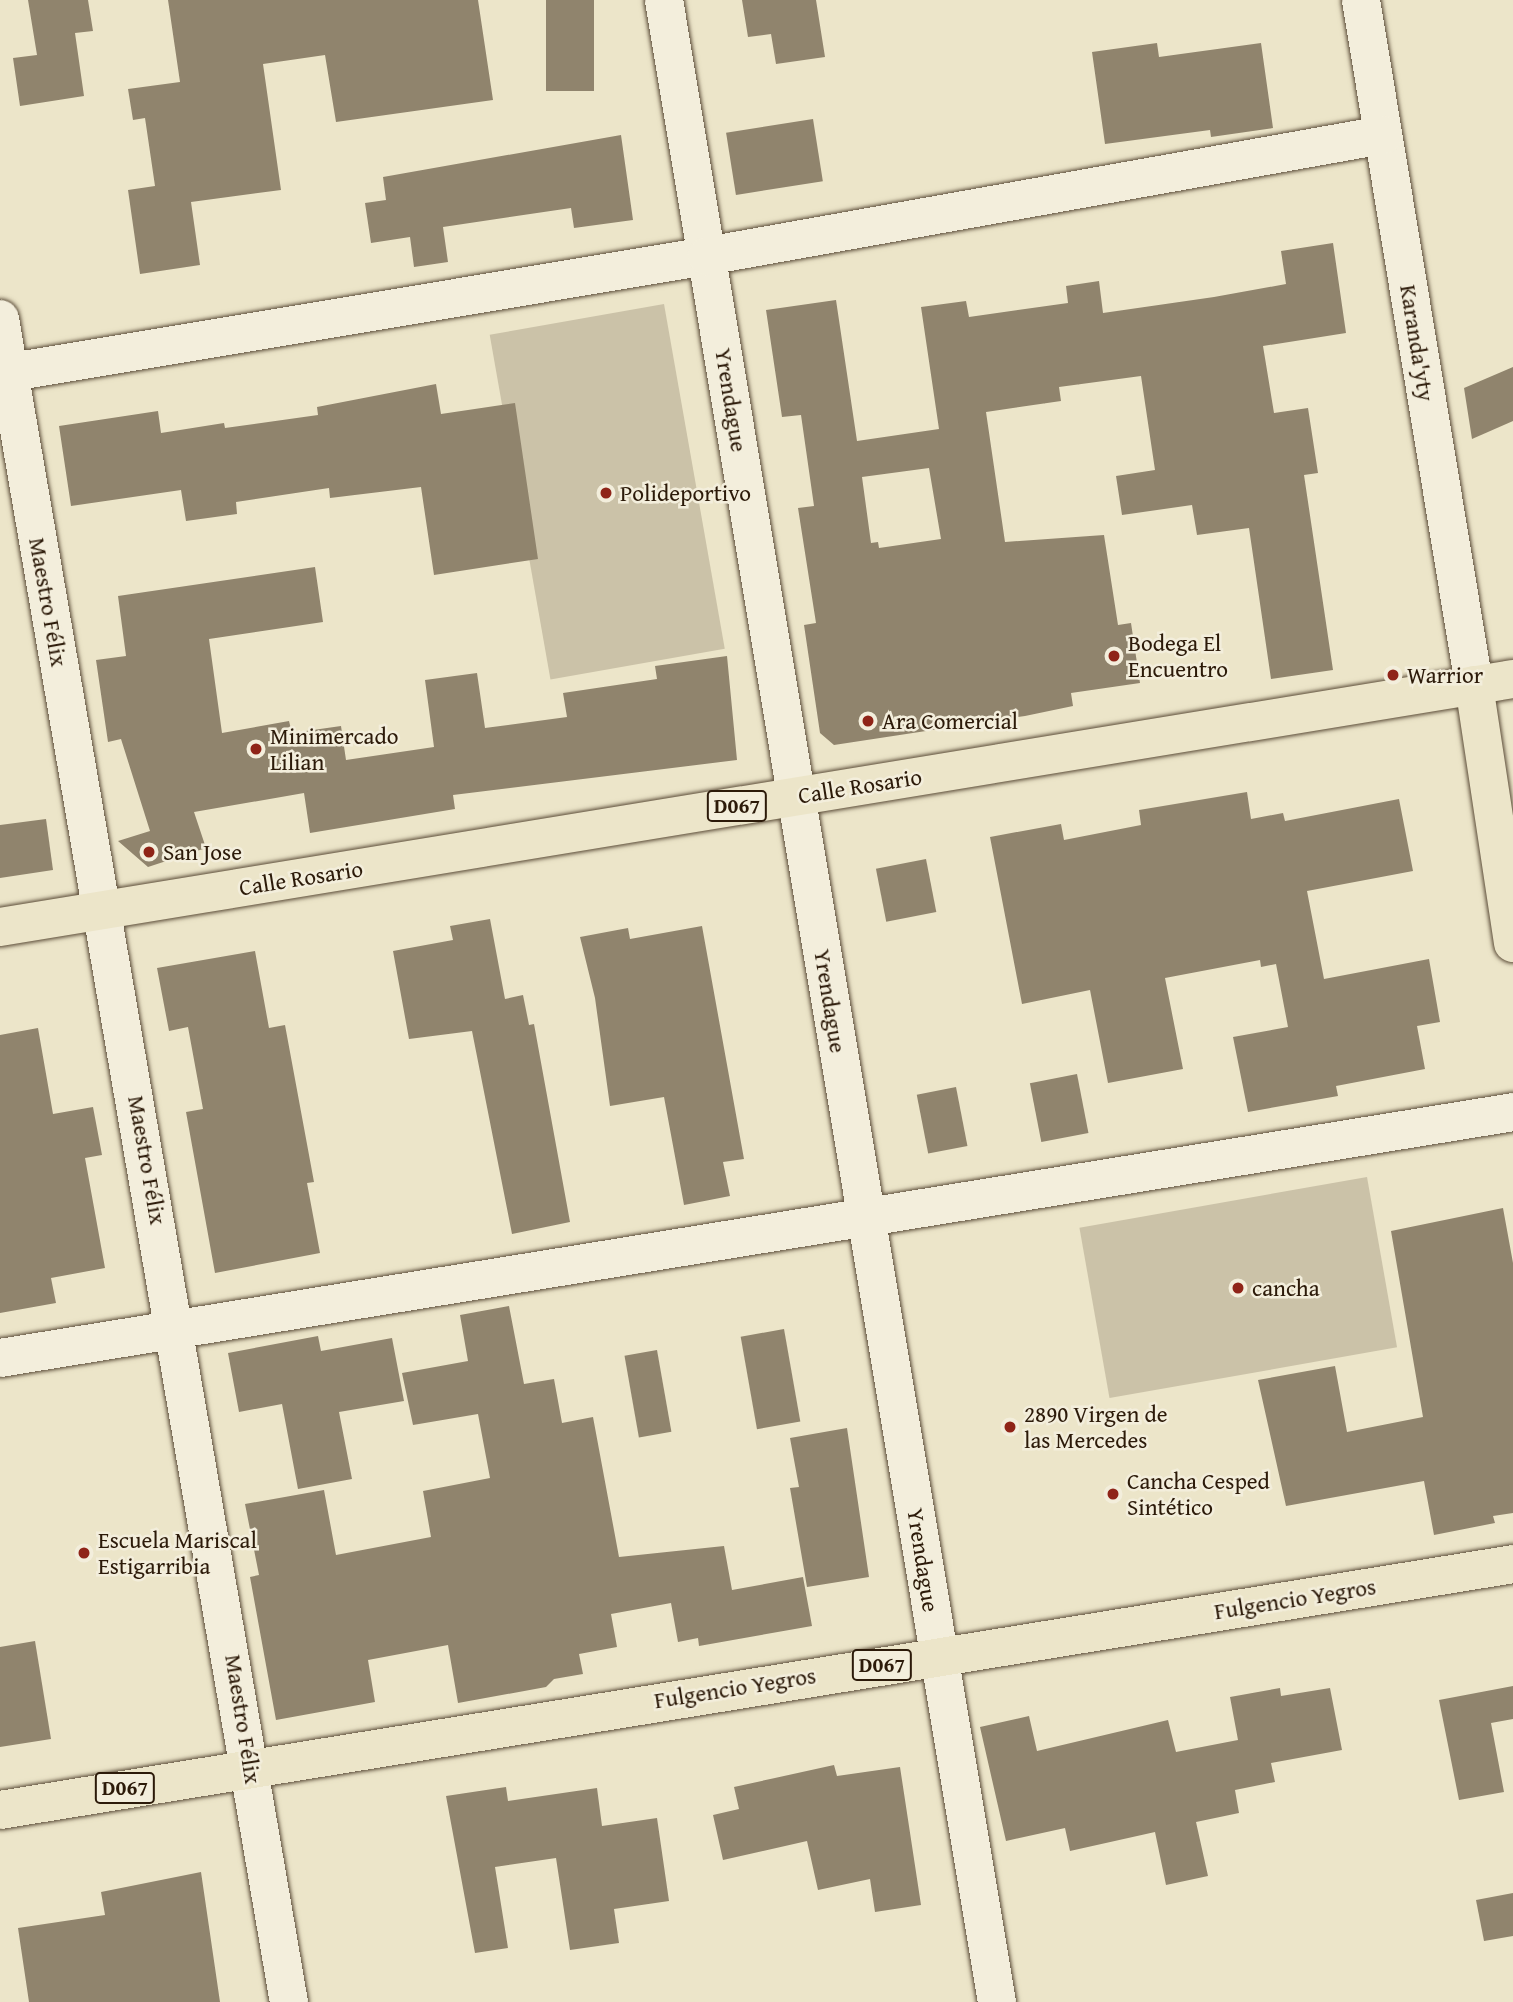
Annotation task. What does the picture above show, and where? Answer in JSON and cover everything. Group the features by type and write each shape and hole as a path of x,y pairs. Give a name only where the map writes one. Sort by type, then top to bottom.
{"main road":[{"name":"Calle Rosario","path":"0,927 1513,679"},
{"path":"1474,685 1513,943"},
{"name":"Fulgencio Yegros","path":"0,1810 250,1766 1513,1564"}],"street":[{"name":"Yrendague","path":"664,0 997,2002"},
{"name":"Karanda'yty","path":"1361,0 1474,685"},
{"path":"4,373 707,256 1383,135"},
{"name":"Maestro Félix","path":"0,319 4,373 178,1330 289,2002"},
{"path":"0,1357 1513,1112"}],"shaded area":[{"name":"Polideportivo","path":"664,304 725,649 550,679 490,335"},
{"name":"cancha","path":"1367,1177 1397,1347 1109,1398 1079,1228"}],"building":[{"path":"28,0 88,0 93,31 75,33 84,96 20,106 13,58 37,55"},
{"path":"168,0 478,0 493,100 336,122 325,55 263,64 281,190 191,202 200,265 140,274 128,190 155,186 145,118 133,120 128,89 180,82"},
{"path":"546,0 594,0 594,91 546,91"},
{"path":"742,0 816,0 825,57 776,64 771,34 748,37"},
{"path":"1157,43 1159,57 1261,43 1273,128 1211,137 1210,130 1105,144 1092,52"},
{"path":"813,119 823,181 736,195 726,133"},
{"path":"621,135 633,220 574,228 571,208 443,227 448,262 414,267 410,237 371,243 365,203 386,200 383,177"},
{"path":"1333,243 1346,333 1263,346 1274,413 1308,408 1318,473 1304,475 1333,670 1271,679 1249,528 1197,535 1192,505 1122,515 1116,476 1155,470 1141,376 1059,387 1061,401 986,412 1005,542 1104,535 1118,625 1131,623 1140,683 1071,693 1073,706 1025,716 834,745 820,733 804,625 816,623 798,508 814,506 801,415 782,417 766,310 836,300 857,441 939,429 921,307 966,301 969,317 1068,303 1066,286 1099,281 1103,313 1214,297 1286,284 1281,251","holes":["929,468 941,539 879,548 878,542 871,543 862,477"]},
{"path":"1513,367 1513,421 1472,439 1464,388"},
{"path":"436,384 441,414 515,403 538,559 434,575 421,487 330,498 329,488 236,502 237,514 186,521 181,490 71,506 59,426 158,411 161,433 224,423 225,428 318,415 317,407"},
{"path":"315,567 323,622 209,639 222,733 289,721 292,733 341,726 346,760 434,747 425,680 477,673 485,728 567,717 563,693 657,679 655,666 727,656 737,760 453,795 455,809 310,833 304,793 194,812 206,848 148,867 118,841 150,831 121,739 108,742 96,660 126,656 118,596"},
{"path":"1247,792 1251,819 1283,813 1285,821 1399,799 1413,871 1307,891 1324,979 1429,959 1440,1022 1417,1026 1425,1069 1336,1086 1338,1096 1248,1112 1233,1037 1288,1027 1276,964 1261,967 1260,960 1165,978 1183,1069 1108,1083 1090,990 1022,1004 990,837 1061,824 1064,840 1141,825 1139,810"},
{"path":"46,819 53,870 0,878 0,825"},
{"path":"926,859 936,912 886,922 876,869"},
{"path":"490,919 505,999 523,995 529,1025 534,1024 570,1222 512,1234 472,1031 409,1039 393,951 453,940 450,926"},
{"path":"702,926 744,1159 723,1162 730,1196 684,1205 664,1097 610,1106 595,998 580,937 628,928 630,939"},
{"path":"255,951 269,1028 285,1025 314,1182 307,1183 320,1253 215,1273 186,1112 203,1109 188,1027 169,1031 157,968"},
{"path":"38,1028 53,1114 93,1107 102,1155 85,1158 105,1268 51,1278 56,1303 0,1313 0,1035"},
{"path":"1077,1074 1088,1133 1041,1142 1030,1083"},
{"path":"956,1087 967,1146 928,1154 917,1095"},
{"path":"1503,1208 1513,1263 1513,1513 1493,1516 1495,1523 1434,1535 1424,1481 1286,1506 1258,1380 1335,1366 1347,1432 1423,1417 1391,1231"},
{"path":"509,1306 524,1384 554,1379 562,1423 593,1417 619,1557 724,1546 732,1590 803,1577 812,1626 699,1646 698,1638 678,1642 671,1603 611,1614 617,1647 579,1654 583,1674 554,1679 546,1687 458,1703 448,1645 368,1660 375,1702 276,1720 250,1577 259,1575 245,1504 324,1490 336,1555 431,1537 423,1491 490,1478 478,1414 413,1425 402,1373 468,1361 460,1315"},
{"path":"784,1329 800,1422 757,1429 741,1337"},
{"path":"318,1336 321,1351 392,1338 404,1401 339,1412 352,1479 298,1489 282,1404 239,1412 228,1353"},
{"path":"657,1350 671,1432 639,1437 625,1356"},
{"path":"847,1428 869,1577 807,1587 790,1488 799,1487 790,1438"},
{"path":"35,1641 51,1739 0,1747 0,1647"},
{"path":"1513,1686 1513,1719 1491,1723 1504,1792 1459,1800 1439,1700"},
{"path":"1280,1688 1281,1696 1330,1688 1342,1750 1271,1763 1275,1782 1235,1790 1239,1813 1196,1822 1208,1876 1166,1885 1155,1832 1070,1851 1065,1828 1006,1841 980,1727 1029,1716 1037,1751 1168,1720 1176,1752 1238,1740 1230,1697"},
{"path":"834,1765 837,1776 900,1767 921,1905 875,1912 870,1879 818,1890 807,1841 723,1860 713,1815 739,1809 734,1787"},
{"path":"506,1787 508,1801 597,1788 602,1826 657,1818 669,1901 614,1909 619,1943 570,1950 556,1858 495,1867 508,1948 475,1953 446,1796"},
{"path":"201,1872 220,2002 29,2002 18,1928 105,1915 101,1892"},
{"path":"1513,1893 1513,1936 1484,1941 1476,1900"}],"place":[{"name":"Polideportivo","path":"606,493"},
{"name":"Bodega El Encuentro","path":"1114,656"},
{"name":"Warrior","path":"1393,675"},
{"name":"Ara Comercial","path":"868,721"},
{"name":"Minimercado Lilian","path":"256,749"},
{"name":"San Jose","path":"149,852"},
{"name":"cancha","path":"1238,1288"},
{"name":"2890 Virgen de las Mercedes","path":"1010,1427"},
{"name":"Cancha Cesped Sintético","path":"1113,1494"},
{"name":"Escuela Mariscal Estigarribia","path":"84,1553"}]}
